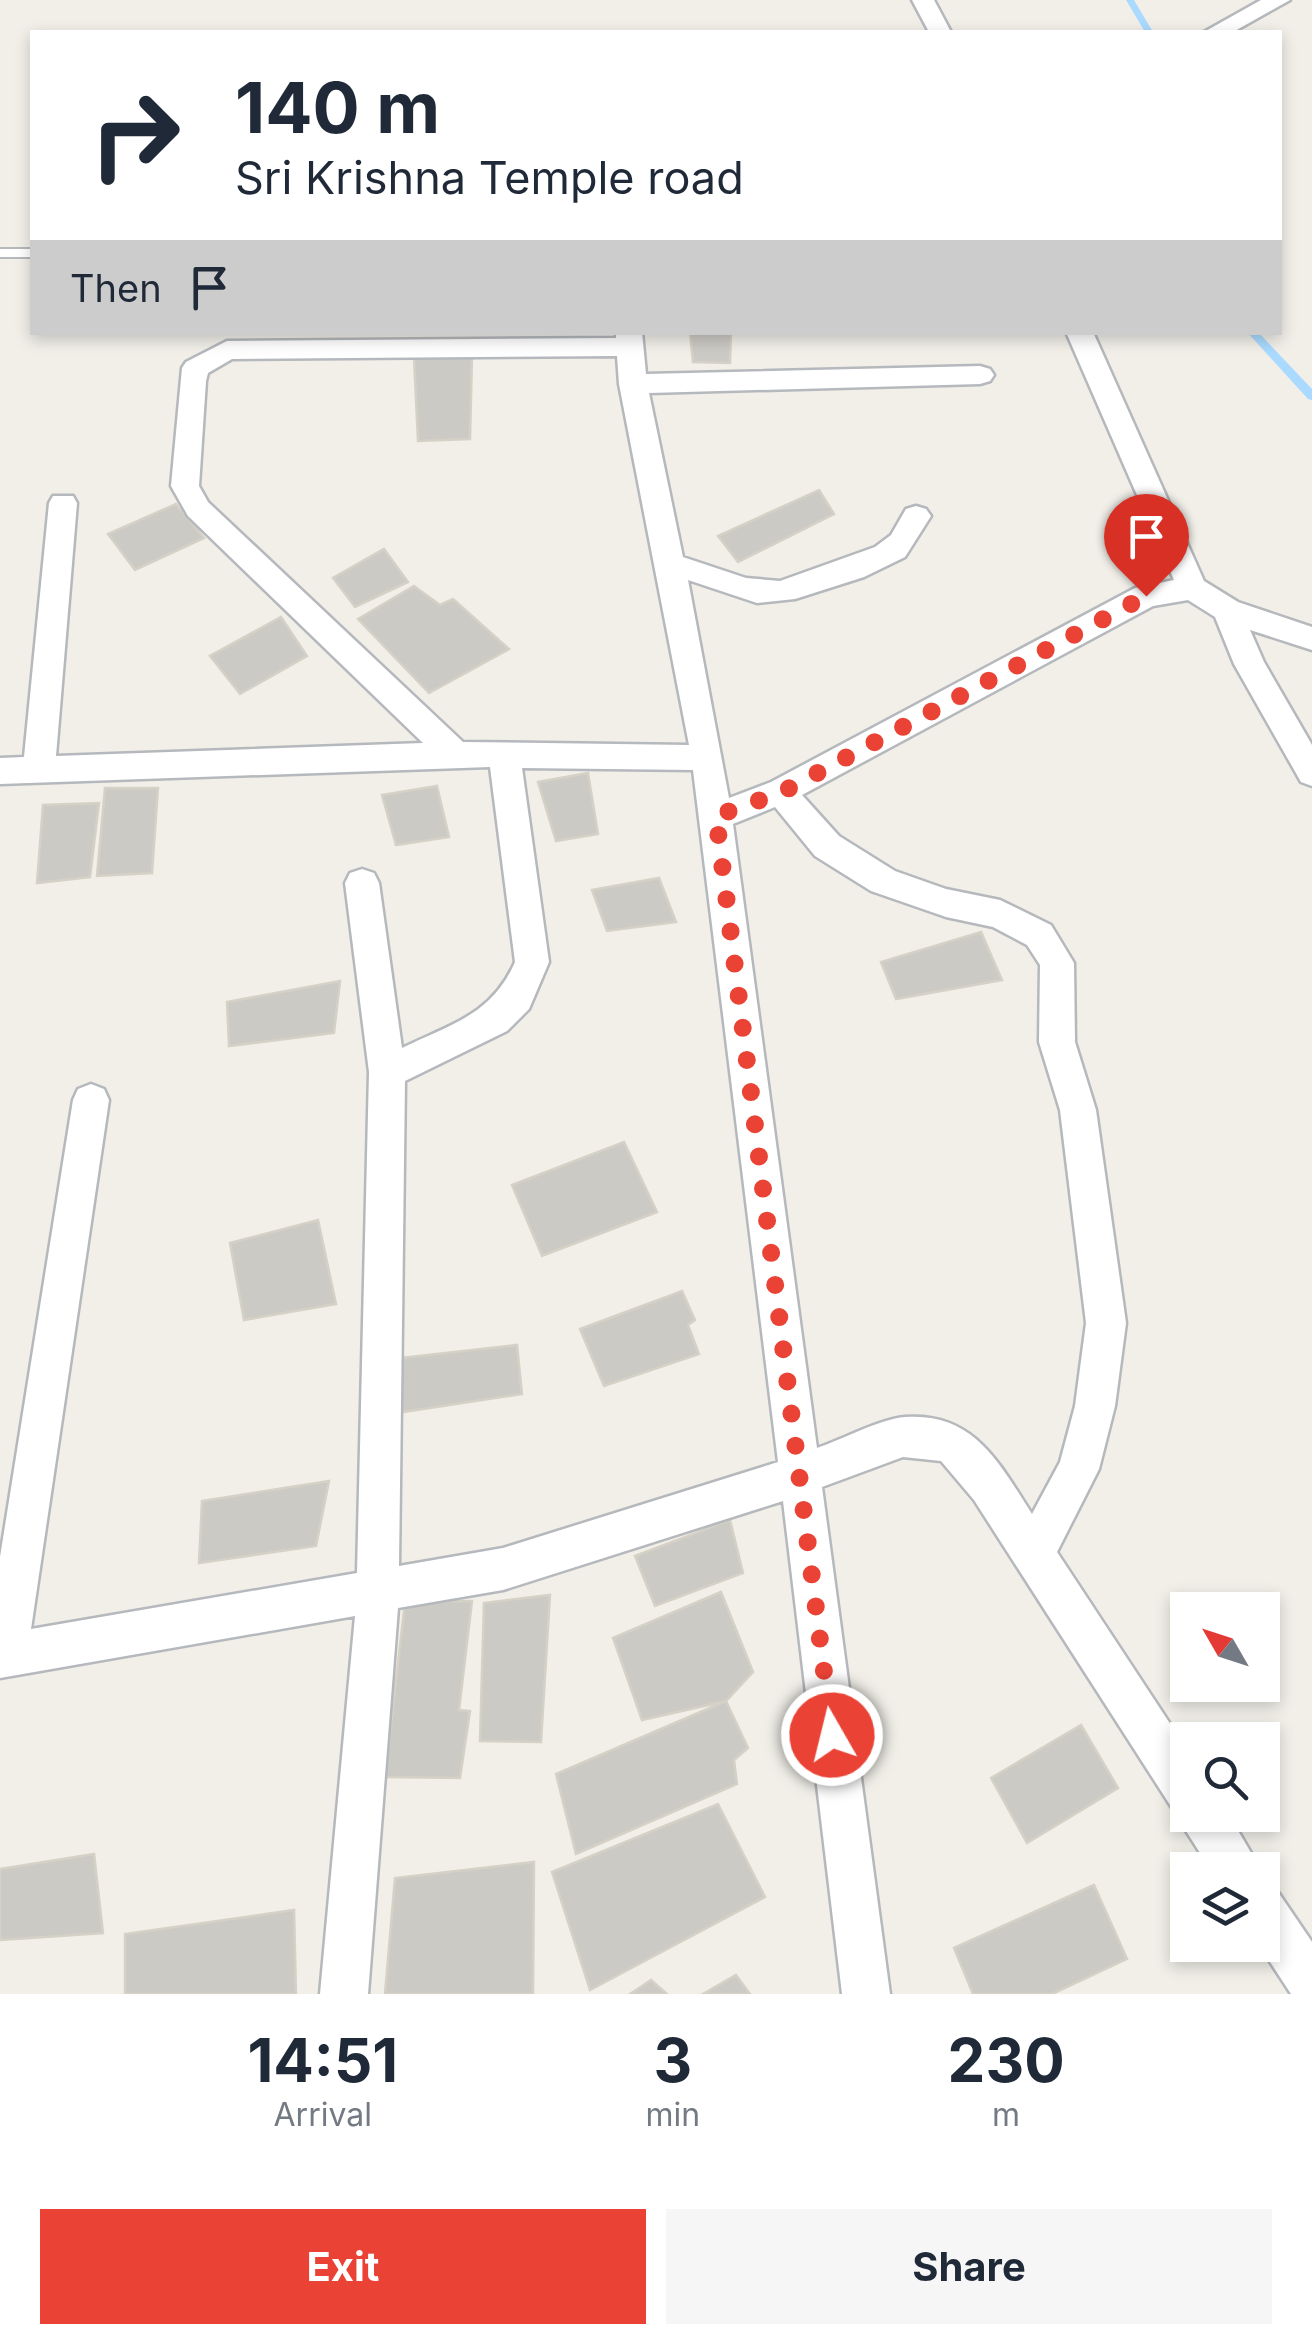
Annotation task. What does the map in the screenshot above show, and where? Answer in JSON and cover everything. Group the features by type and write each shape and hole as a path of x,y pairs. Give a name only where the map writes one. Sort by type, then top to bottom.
{"street":[{"path":"923,0 939,30"},
{"path":"1220,30 1279,0"},
{"path":"1080,335 1192,588 1228,610 1312,639"},
{"path":"456,754 198,509 186,486 192,381 196,368 207,359 227,350 409,341 980,376"},
{"path":"631,354 716,816 797,1476 866,1994"},
{"path":"39,770 63,502"},
{"path":"670,565 695,569 750,589 770,593 791,590 885,555 904,540 916,516"},
{"path":"716,816 782,792 1146,596 1192,588"},
{"path":"1228,610 1248,664 1312,772"},
{"path":"0,772 456,754 707,758"},
{"path":"388,1072 495,1020 517,998 532,962 504,755"},
{"path":"782,792 827,846 882,881 946,903 1000,914 1039,935 1057,963 1057,1042 1078,1110 1106,1322 1095,1406 1079,1469 1033,1554"},
{"path":"344,1994 378,1591 388,1072 362,884"},
{"path":"91,1100 3,1655 503,1569 797,1476 902,1437 951,1442 989,1485 1170,1764"},
{"path":"1280,1935 1312,1984"}],"lane":[{"path":"0,254 30,253"}],"building":[{"path":"690,335 731,335 730,363 693,362"},
{"path":"472,356 470,439 418,441 414,357"},
{"path":"819,490 834,514 738,562 718,536"},
{"path":"176,504 204,538 135,570 108,534"},
{"path":"384,549 408,582 355,607 333,578"},
{"path":"414,586 440,605 453,599 509,649 429,693 358,619"},
{"path":"281,617 307,656 240,694 210,656"},
{"path":"588,773 598,834 556,841 538,782"},
{"path":"437,786 449,837 396,845 382,795"},
{"path":"105,788 158,788 152,873 97,876"},
{"path":"99,803 90,877 37,883 43,805"},
{"path":"659,878 676,922 607,931 592,890"},
{"path":"981,932 1002,980 896,999 881,962"},
{"path":"340,981 334,1033 229,1046 227,1002"},
{"path":"624,1142 657,1212 542,1256 512,1185"},
{"path":"318,1220 336,1304 244,1320 230,1243"},
{"path":"682,1291 695,1320 688,1325 699,1354 604,1386 580,1329"},
{"path":"517,1345 522,1394 403,1412 391,1359"},
{"path":"329,1481 316,1546 199,1563 202,1501"},
{"path":"730,1520 743,1573 655,1606 635,1556"},
{"path":"721,1592 753,1672 726,1701 642,1720 613,1638"},
{"path":"550,1595 541,1742 480,1741 484,1603"},
{"path":"472,1601 459,1710 470,1711 460,1778 385,1777 405,1602"},
{"path":"726,1701 748,1748 734,1760 737,1784 576,1854 556,1774"},
{"path":"1081,1725 1118,1788 1027,1843 991,1778"},
{"path":"718,1804 765,1897 590,1990 552,1872"},
{"path":"94,1854 103,1933 0,1940 0,1869"},
{"path":"534,1862 533,1994 385,1994 395,1878"},
{"path":"1094,1885 1127,1959 1052,1994 973,1994 954,1948"},
{"path":"294,1910 296,1994 125,1994 125,1934"},
{"path":"736,1975 750,1994 703,1994"},
{"path":"651,1980 667,1994 630,1994"}],"waterway":[{"path":"1130,0 1148,30"},
{"path":"1255,335 1312,396"}],"route":[{"path":"832,1735 716,816 782,792 1146,596"}]}
